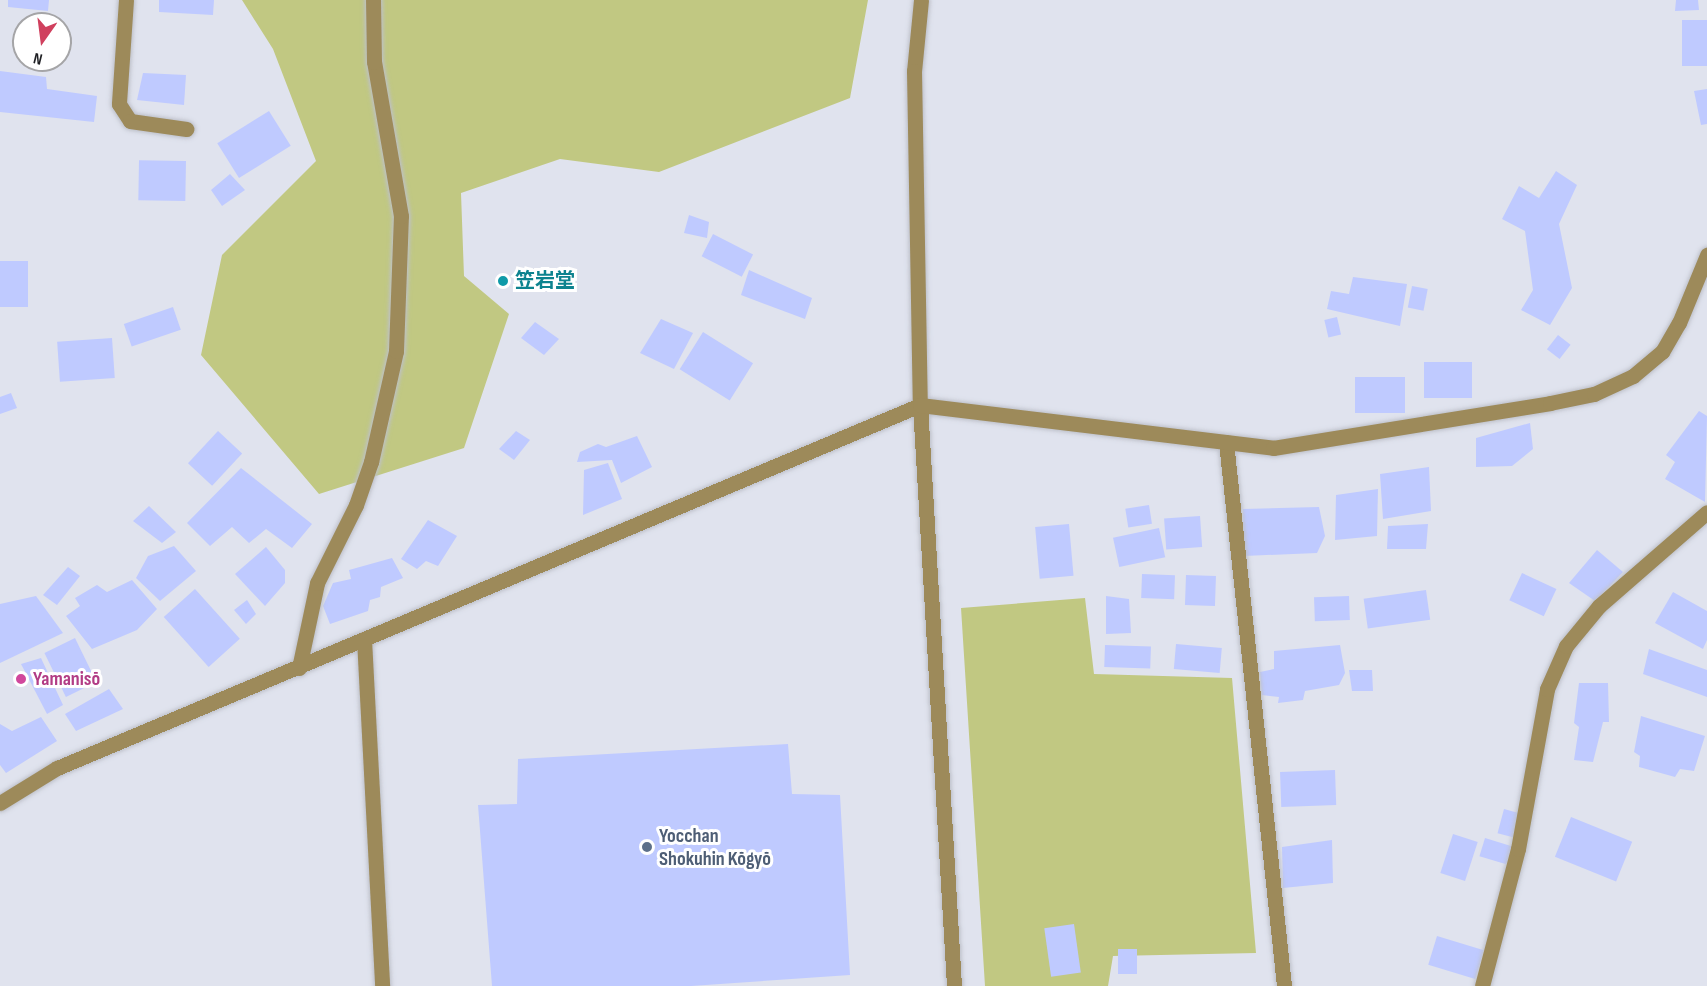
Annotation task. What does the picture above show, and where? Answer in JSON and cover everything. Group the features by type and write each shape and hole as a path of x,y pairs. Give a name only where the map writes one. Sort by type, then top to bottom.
{"street":[{"path":"126,0 119,104 130,121 186,129"},
{"path":"299,668 317,583 356,504 371,462 396,351 401,216 374,62 373,0"},
{"path":"921,0 914,71 920,405 954,986"},
{"path":"0,803 57,768 920,405 1273,448 1594,394 1633,376 1662,352 1679,323 1707,255"},
{"path":"1226,442 1284,986"},
{"path":"1482,986 1518,849 1547,689 1566,646 1599,606 1707,512"},
{"path":"364,639 382,986"}],"green space":[{"path":"242,0 868,0 850,98 659,172 560,159 461,193 464,276 509,314 464,448 319,494 201,355 222,255 316,161 273,49"},
{"path":"1085,598 1094,674 1232,678 1256,953 1113,956 1108,986 985,986 961,608"}],"building":[{"path":"8,0 49,0 48,11 8,7"},
{"path":"159,0 214,0 213,15 159,12"},
{"path":"1676,0 1698,0 1699,10 1675,11"},
{"path":"1682,20 1707,20 1707,66 1682,66"},
{"path":"0,71 46,77 47,89 97,96 94,122 0,112"},
{"path":"143,73 186,75 184,105 137,100"},
{"path":"1707,89 1707,124 1701,125 1694,91"},
{"path":"269,111 291,146 239,178 217,143"},
{"path":"139,160 186,161 185,201 138,200"},
{"path":"1556,171 1577,185 1559,224 1572,288 1550,325 1521,310 1533,290 1525,231 1502,219 1519,186 1539,198"},
{"path":"230,174 245,190 222,206 211,190"},
{"path":"689,215 709,222 707,238 684,233"},
{"path":"713,234 753,254 742,277 702,256"},
{"path":"0,261 28,261 28,307 0,307"},
{"path":"749,270 812,298 805,319 741,295"},
{"path":"1353,277 1407,284 1400,326 1327,309 1331,291 1349,294"},
{"path":"1412,286 1428,289 1424,311 1408,308"},
{"path":"173,307 181,330 132,347 124,324"},
{"path":"1337,317 1341,335 1328,337 1324,320"},
{"path":"661,319 693,333 674,369 640,353"},
{"path":"535,322 559,339 544,355 521,338"},
{"path":"703,332 753,363 730,401 680,369"},
{"path":"1558,335 1571,345 1560,359 1547,349"},
{"path":"112,338 115,378 60,382 57,342"},
{"path":"1424,362 1472,362 1472,398 1424,398"},
{"path":"1355,377 1405,377 1405,413 1355,413"},
{"path":"11,393 17,408 0,414 0,397"},
{"path":"1699,411 1707,416 1705,502 1665,479 1675,462 1666,455"},
{"path":"1530,423 1533,449 1512,466 1476,467 1476,438"},
{"path":"218,431 242,454 212,486 188,463"},
{"path":"516,431 530,440 514,460 499,449"},
{"path":"637,436 652,467 621,483 612,460 577,462 580,452 598,444 606,447"},
{"path":"608,463 622,499 583,515 584,470"},
{"path":"1429,467 1431,511 1383,519 1380,474"},
{"path":"241,468 312,524 292,548 266,529 249,543 232,527 210,546 187,523"},
{"path":"1378,489 1377,536 1335,540 1336,495"},
{"path":"1149,505 1152,524 1128,528 1125,509"},
{"path":"149,506 176,532 162,543 133,521"},
{"path":"1319,507 1325,536 1317,553 1244,556 1243,509"},
{"path":"1200,516 1202,547 1166,549 1164,519"},
{"path":"428,520 457,536 438,566 426,561 417,569 401,559"},
{"path":"1069,524 1074,576 1040,579 1035,527"},
{"path":"1428,524 1426,549 1387,549 1388,526"},
{"path":"1159,528 1165,557 1119,567 1113,538"},
{"path":"174,546 196,571 160,601 136,578 148,556"},
{"path":"266,547 285,570 285,583 265,606 235,574"},
{"path":"1597,550 1623,572 1595,601 1569,583"},
{"path":"392,558 403,578 381,587 380,597 370,600 368,611 330,624 323,606 333,583 351,579 349,570"},
{"path":"68,567 80,576 57,605 43,595"},
{"path":"1522,573 1556,589 1544,616 1509,600"},
{"path":"1142,574 1175,575 1174,599 1141,598"},
{"path":"1186,575 1216,576 1215,606 1185,605"},
{"path":"132,580 157,609 137,630 92,649 66,616 80,606 75,598 97,585 107,592"},
{"path":"195,589 240,639 209,667 164,617"},
{"path":"1426,590 1430,620 1368,628 1364,599"},
{"path":"1673,592 1707,611 1707,640 1703,649 1655,623"},
{"path":"36,596 63,633 0,663 0,604"},
{"path":"1106,596 1129,599 1131,633 1106,634"},
{"path":"1349,596 1350,620 1315,621 1314,597"},
{"path":"247,600 256,614 246,624 234,610"},
{"path":"75,638 96,682 66,697 44,653"},
{"path":"1176,644 1222,648 1220,673 1174,669"},
{"path":"1105,645 1151,647 1150,669 1104,667"},
{"path":"1340,645 1345,673 1339,685 1305,691 1303,700 1278,703 1279,697 1262,695 1260,672 1274,669 1274,651"},
{"path":"1649,649 1707,670 1707,697 1643,674"},
{"path":"41,658 63,705 47,714 21,664"},
{"path":"1349,670 1372,670 1373,691 1352,691"},
{"path":"1579,683 1608,683 1609,722 1603,722 1593,762 1574,760 1579,727 1574,723"},
{"path":"109,689 123,709 76,731 65,714"},
{"path":"1641,716 1705,736 1694,771 1680,769 1675,777 1639,767 1640,756 1634,752"},
{"path":"41,717 57,741 6,773 0,765 0,724 12,731"},
{"path":"788,744 792,794 840,795 850,975 691,986 492,986 478,805 517,804 518,759"},
{"path":"1335,770 1336,805 1281,807 1280,772"},
{"path":"1504,809 1519,813 1513,837 1498,833"},
{"path":"1571,817 1632,842 1616,882 1555,857"},
{"path":"1453,834 1478,842 1465,881 1440,873"},
{"path":"1485,838 1512,846 1506,864 1479,856"},
{"path":"1332,840 1333,883 1283,888 1282,847"},
{"path":"1074,924 1081,973 1051,977 1044,928"},
{"path":"1437,936 1484,950 1475,979 1428,965"},
{"path":"1118,949 1137,949 1137,974 1118,974"}],"place":[{"name":"笠岩堂","path":"503,281"},
{"name":"Yamanisō","path":"21,679"},
{"name":"Yocchan Shokuhin Kōgyō","path":"647,847"}]}
